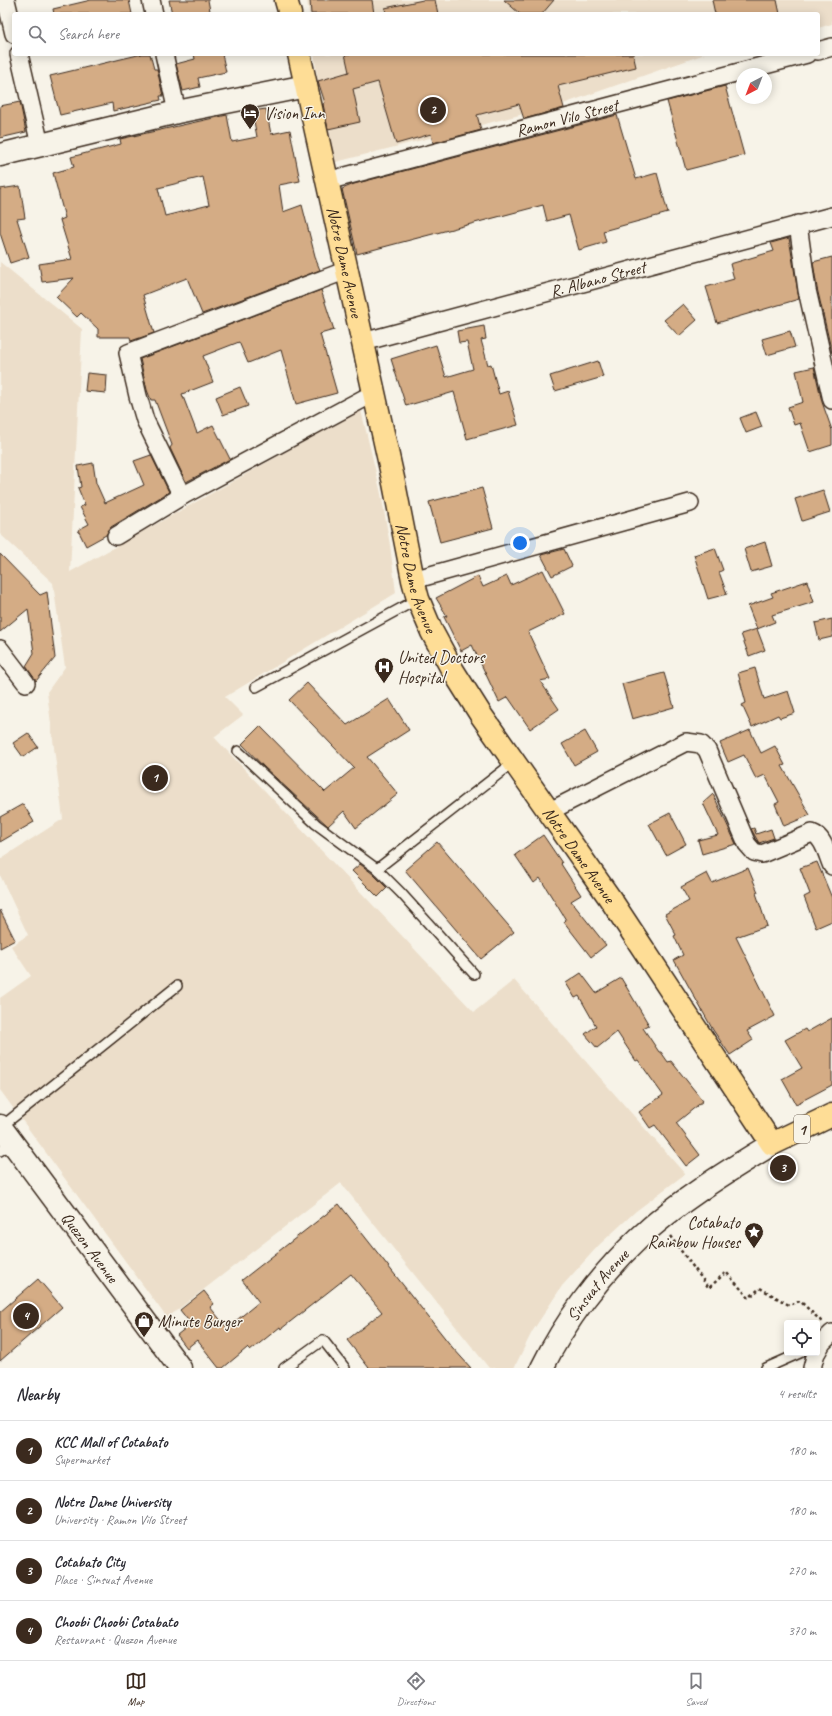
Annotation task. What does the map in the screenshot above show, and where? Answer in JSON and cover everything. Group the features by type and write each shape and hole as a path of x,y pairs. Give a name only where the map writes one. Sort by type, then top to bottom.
{"main road":[{"path":"286,0 289,12"},
{"name":"Notre Dame Avenue","path":"299,56 416,590 432,632 452,669 548,812 609,897 772,1144"},
{"path":"0,155 40,144 177,112 306,86"},
{"name":"Sinsuat Avenue","path":"542,1368 556,1341 592,1291 638,1239 660,1220 707,1186 772,1144 832,1115"},
{"name":"Quezon Avenue","path":"3,1137 180,1368"}],"street":[{"path":"6,0 12,26"},
{"path":"151,0 154,12"},
{"path":"820,50 832,47"},
{"path":"19,56 40,144"},
{"path":"164,56 177,112"},
{"name":"Ramon Vilo Street","path":"327,181 799,56"},
{"name":"R. Albano Street","path":"363,342 832,216"},
{"path":"798,224 807,290 832,400"},
{"path":"182,496 145,420 128,353 347,270"},
{"path":"116,536 182,496 374,393"},
{"path":"416,590 690,503"},
{"path":"0,649 26,683"},
{"path":"548,812 686,742 701,744 707,750 747,844 754,852 762,854 812,833 818,835 822,841 832,866"},
{"path":"812,1368 822,1342"}],"lane":[{"path":"256,687 416,590"},
{"path":"238,751 316,824 377,869 401,893 474,974"},
{"path":"377,869 514,762"},
{"path":"3,1137 177,986"},
{"path":"284,1368 323,1340 345,1368"},
{"path":"766,1368 793,1356"}],"path":[{"path":"674,1243 709,1288 726,1272 749,1298 760,1288 789,1305 800,1301 822,1342"}],"shaded area":[{"path":"307,0 832,0 832,24 820,27 820,12 309,12"},
{"path":"314,56 699,56 563,104 332,163 322,104 323,97 318,81"},
{"path":"0,262 82,329 70,572 361,410 381,494 390,545 396,593 225,697 243,715 214,737 474,1012 514,980 685,1174 636,1211 599,1245 562,1286 532,1332 514,1368 489,1368 341,1183 167,1318 0,1090 0,998 31,976 11,946 28,935 0,875 0,859 63,819 47,692 65,667 53,583 0,534"}],"building":[{"path":"91,0 129,0 132,12 54,12 53,9"},
{"path":"169,0 208,0 210,11 206,12 172,12"},
{"path":"310,0 372,0 374,12 311,12"},
{"path":"423,0 435,0 438,12 386,12 385,8"},
{"path":"504,0 554,0 544,12 518,12"},
{"path":"712,0 777,0 780,12 715,12"},
{"path":"134,56 151,56 154,69 157,69 163,96 160,96 161,100 113,111 112,103 60,115 50,76"},
{"path":"194,56 222,56 226,72 198,78 200,87 183,91 176,64 195,59"},
{"path":"345,56 633,56 636,67 558,86 564,108 524,119 519,104 477,115 481,130 433,143 431,134 396,144 378,82 353,89 360,122 328,129 323,104 325,103 318,81 349,72"},
{"path":"725,86 744,155 686,170 667,101"},
{"path":"20,102 26,132 0,138 0,106"},
{"path":"266,109 271,134 290,130 300,181 279,185 283,212 302,205 320,270 202,314 187,278 143,295 154,333 131,341 130,337 98,337 98,329 81,313 77,317 56,297 74,278 42,282 39,264 72,259 60,220 65,218 53,173 74,167 71,157 121,144 120,139 227,115 232,142 257,137 252,111","holes":["203,177 209,205 165,216 158,188"]},
{"path":"617,115 636,179 657,173 668,213 603,231 606,242 579,250 569,215 547,221 543,205 357,254 342,189 354,184"},
{"path":"20,186 25,218 17,219 29,257 10,263 0,233 0,189"},
{"path":"789,238 799,299 717,323 706,287 734,279 730,264 774,251 771,243"},
{"path":"832,257 832,353 817,288 813,262"},
{"path":"321,290 334,330 320,334 337,393 296,404 281,350 248,363 239,342 203,356 213,382 182,394 197,433 213,425 230,459 186,482 170,448 172,445 155,400 151,400 147,390 140,359"},
{"path":"683,304 697,320 679,336 664,320"},
{"path":"484,326 486,339 481,340 488,365 491,364 499,394 508,391 518,425 467,439 454,392 406,406 391,359 436,345 446,377 473,369 467,342 459,343 457,331"},
{"path":"790,331 795,347 767,355 762,339"},
{"path":"598,361 603,377 555,391 550,376"},
{"path":"814,367 822,402 832,430 832,445 810,452 800,423 794,425 788,407 803,402 796,371"},
{"path":"87,373 107,375 106,393 85,391"},
{"path":"240,387 248,406 223,415 216,397"},
{"path":"756,412 762,427 746,433 740,418"},
{"path":"151,455 169,492 111,527 106,535 86,546 78,530 89,524 80,507 85,505 78,488 81,487 78,466 93,463 96,483 105,503 144,485 134,461"},
{"path":"482,488 493,528 440,542 429,502"},
{"path":"823,490 830,512 802,521 795,499"},
{"path":"765,542 772,566 751,572 744,549"},
{"path":"715,548 723,570 719,572 727,594 708,599 694,555"},
{"path":"564,549 572,566 552,576 541,555"},
{"path":"0,554 40,595 47,592 55,658 36,681 26,666 34,653 28,609 0,632"},
{"path":"543,570 565,614 528,632 550,679 540,681 559,709 530,729 508,697 499,702 472,645 461,651 444,617 447,616 436,598 478,576 483,587 507,576 511,585"},
{"path":"807,581 814,602 772,615 775,622 757,629 748,606 773,597 771,593"},
{"path":"832,619 832,637 819,640 815,623"},
{"path":"757,629 765,650 749,656 741,634"},
{"path":"755,668 764,699 788,691 795,713 780,718 778,715 752,727 742,705 746,703 738,673"},
{"path":"664,673 674,707 632,719 622,684"},
{"path":"307,683 347,725 389,699 409,730 367,757 398,794 356,828 344,811 328,826 264,767 242,744 260,726 325,792 354,768 289,700"},
{"path":"750,730 761,753 775,746 785,765 782,766 810,815 784,826 775,804 779,802 765,775 756,779 744,755 728,762 720,743"},
{"path":"585,731 597,752 574,765 562,744"},
{"path":"28,733 38,747 23,757 13,743"},
{"path":"713,794 736,844 702,854 698,840 718,835 703,803"},
{"path":"23,804 34,822 0,842 0,817"},
{"path":"670,813 686,844 666,855 649,824"},
{"path":"754,828 756,834 771,829 774,838 759,843 751,829"},
{"path":"543,835 581,895 571,901 606,945 591,957 564,922 566,920 540,878 534,883 515,855"},
{"path":"437,842 514,932 481,959 405,870"},
{"path":"817,862 832,898 832,921 816,928 804,897 810,894 800,868"},
{"path":"360,864 387,888 378,897 352,871"},
{"path":"748,868 758,892 756,893 767,926 736,937 775,1016 747,1031 753,1040 730,1055 713,1030 674,960 683,955 674,936 676,935 665,914 689,901 681,887 707,873 712,883"},
{"path":"0,910 15,940 0,948"},
{"path":"581,973 596,993 621,978 649,1025 643,1028 659,1052 661,1052 668,1062 671,1061 703,1101 676,1123 700,1155 686,1166 655,1125 650,1128 639,1112 663,1095 638,1060 636,1061 617,1032 597,1048 585,1034 596,1026 579,996 575,998 566,983"},
{"path":"832,1018 832,1085 796,1104 782,1079 802,1068 785,1040 805,1029 807,1032"},
{"path":"339,1204 452,1347 471,1368 369,1368 347,1340 382,1312 351,1274 281,1329 280,1327 250,1351 247,1348 223,1368 219,1368 197,1340 187,1348 177,1335 191,1324 180,1310 204,1291 214,1304 210,1307 227,1328 259,1302 242,1280"},
{"path":"38,1279 62,1307 0,1361 0,1312"}],"place":[{"name":"Notre Dame University","path":"433,110"},
{"name":"Vision Inn","path":"250,130"},
{"name":"United Doctors Hospital","path":"384,684"},
{"name":"KCC Mall of Cotabato","path":"155,778"},
{"name":"Cotabato City","path":"783,1168"},
{"name":"Cotabato Rainbow Houses","path":"754,1249"},
{"name":"Choobi Choobi Cotabato","path":"26,1316"},
{"name":"Minute Burger","path":"144,1338"}]}
